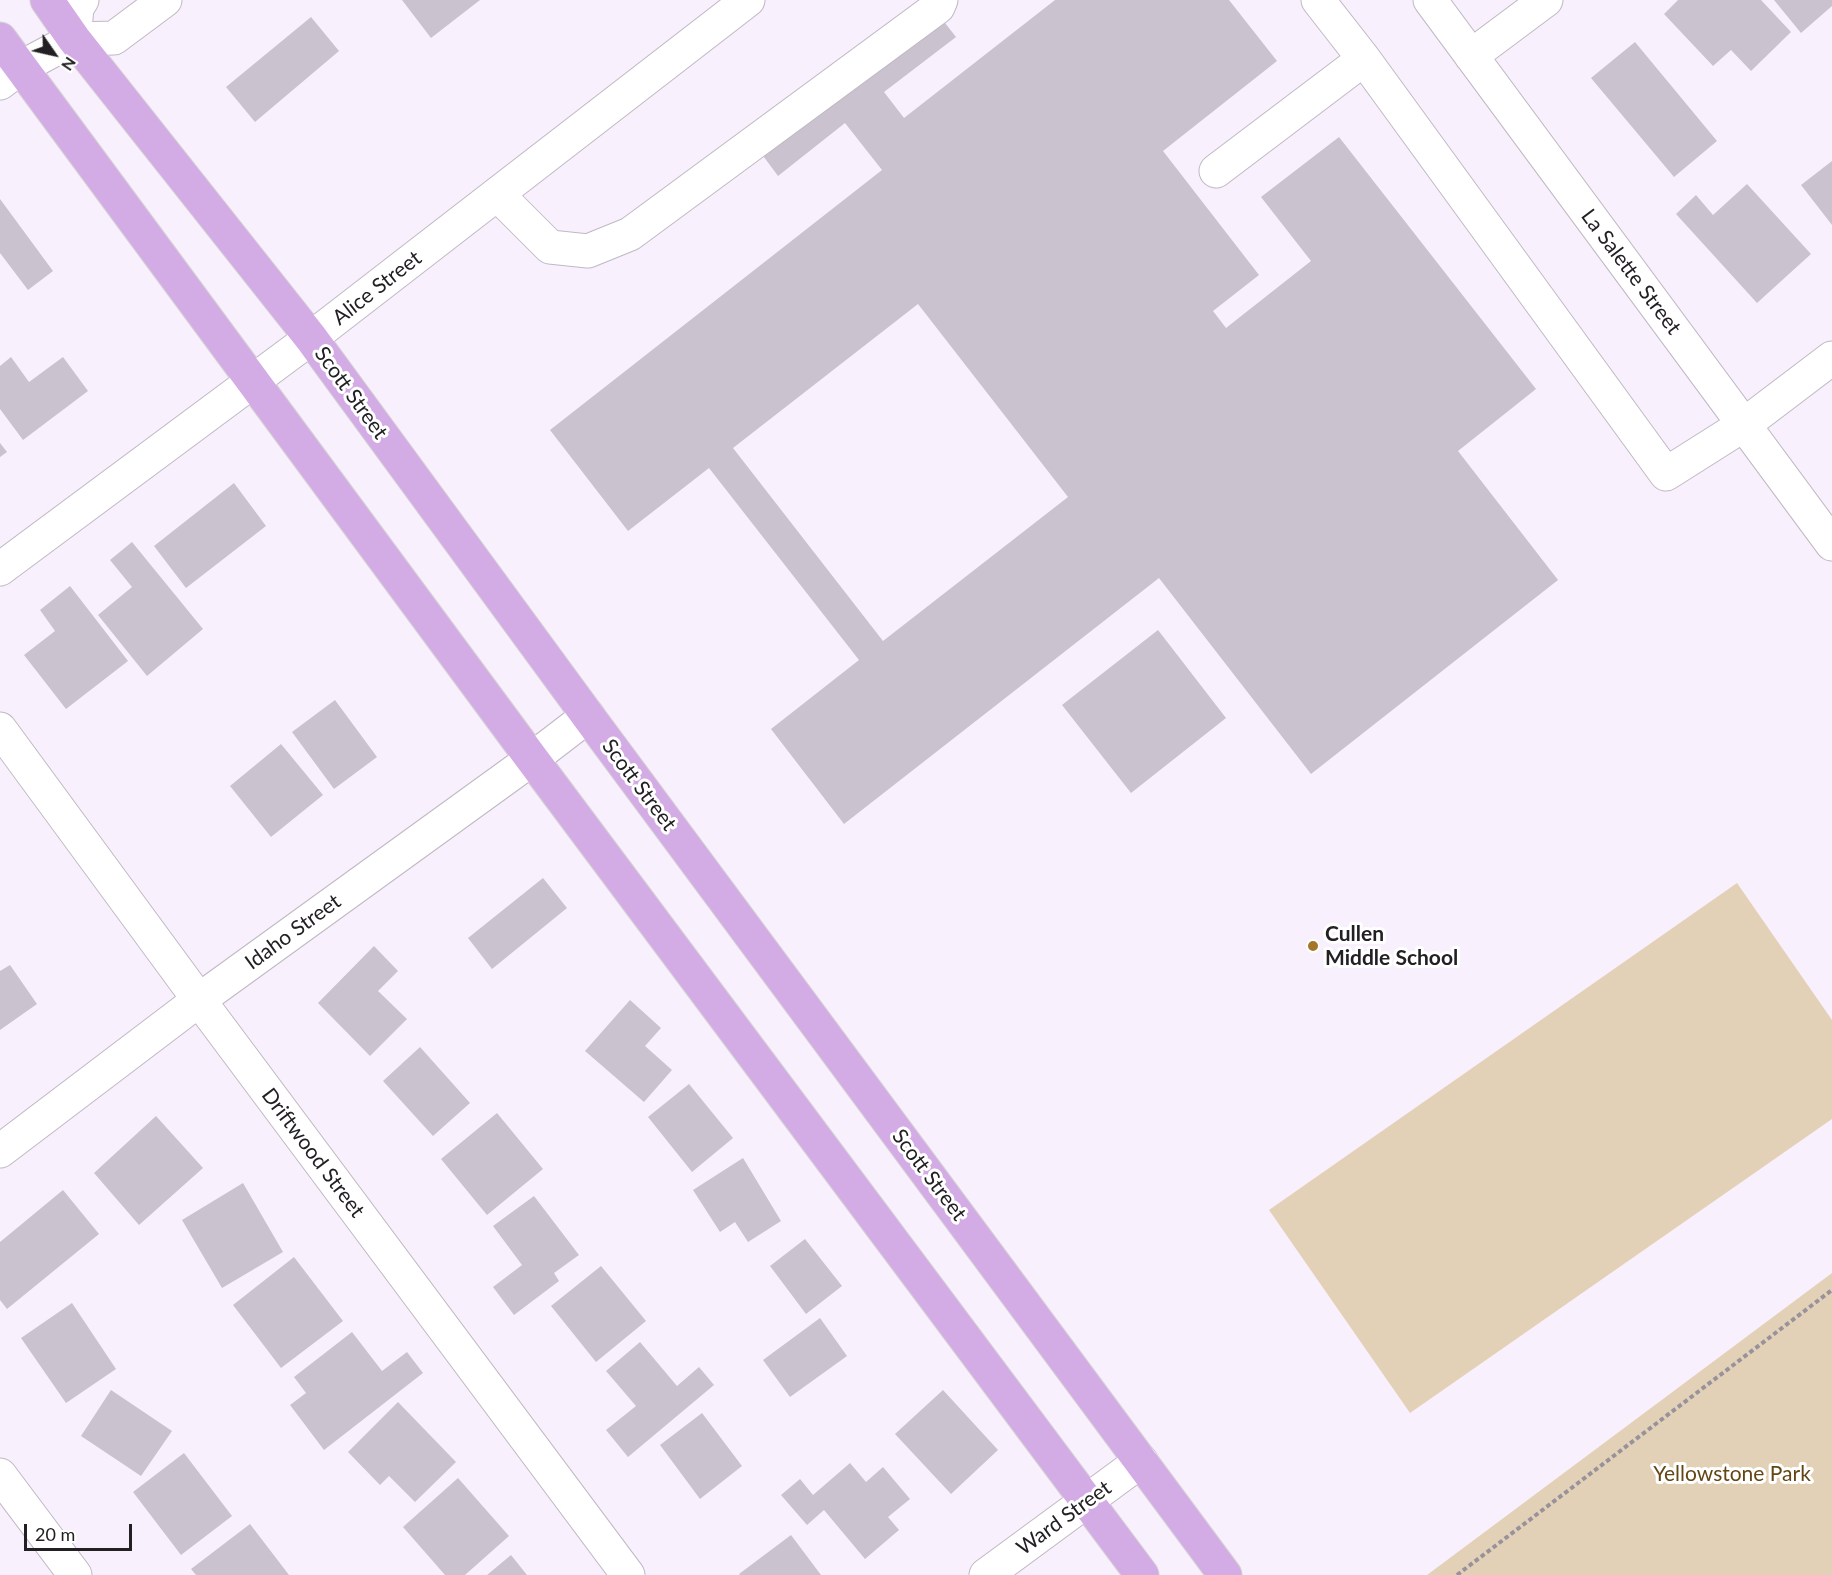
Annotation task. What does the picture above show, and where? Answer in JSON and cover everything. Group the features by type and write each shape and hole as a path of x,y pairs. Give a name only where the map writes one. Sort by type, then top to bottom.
{"main road":[{"name":"Scott Street","path":"47,0 74,39 311,338 588,716 1225,1575"},
{"path":"0,39 10,76 252,382 1088,1501 1139,1574"}],"street":[{"path":"74,39 77,8 82,0"},
{"name":"Alice Street","path":"0,569 311,338 748,0"},
{"path":"498,195 550,247 588,251 630,234 938,7 941,0"},
{"path":"1318,0 1364,59 1666,474 1744,424 1832,358"},
{"name":"La Salette Street","path":"1430,0 1832,544"},
{"path":"1471,56 1546,0"},
{"path":"10,76 74,39 114,38 158,2"},
{"path":"1216,171 1364,59"},
{"name":"Idaho Street","path":"0,1151 199,1000 588,716"},
{"name":"Driftwood Street","path":"0,729 628,1575"},
{"name":"Ward Street","path":"986,1575 1141,1461"},
{"path":"0,1475 75,1575"}],"path":[{"path":"1456,1575 1832,1290"}],"green space":[{"path":"1737,883 1832,1020 1832,1119 1410,1413 1269,1210"},
{"name":"Yellowstone Park","path":"1832,1273 1832,1575 1427,1575"}],"building":[{"path":"402,0 480,0 431,38"},
{"path":"1055,0 1229,0 1277,61 1163,151 1259,275 1213,311 1226,328 1311,261 1261,197 1339,137 1536,389 1458,451 1558,580 1311,774 1159,578 844,824 771,729 859,660 709,468 628,531 550,430 882,170 845,123 778,176 761,153 938,14 956,37 884,92 904,118","holes":["918,304 1068,497 883,641 733,448"]},
{"path":"1678,0 1761,0 1791,32 1751,71 1731,50 1713,66 1664,14"},
{"path":"1774,0 1832,0 1832,6 1801,33"},
{"path":"311,17 339,51 255,122 226,87"},
{"path":"1635,42 1717,141 1674,177 1591,78"},
{"path":"1832,161 1832,225 1801,185"},
{"path":"1747,184 1811,254 1757,303 1676,214 1696,195 1713,215"},
{"path":"0,199 53,271 28,290 0,253"},
{"path":"11,357 29,382 63,357 88,391 23,440 0,409 0,366"},
{"path":"0,443 7,452 0,457"},
{"path":"234,483 266,526 186,588 154,546"},
{"path":"132,542 203,629 147,676 98,615 132,587 110,560"},
{"path":"70,586 128,661 66,709 24,655 55,631 40,610"},
{"path":"1158,630 1226,718 1131,793 1062,705"},
{"path":"335,700 377,757 334,789 292,732"},
{"path":"281,744 323,795 271,837 230,786"},
{"path":"543,878 567,908 492,969 468,938"},
{"path":"374,946 398,971 378,991 407,1019 370,1056 318,1003"},
{"path":"10,965 37,1004 0,1030 0,971"},
{"path":"630,1000 661,1028 645,1046 672,1070 644,1102 585,1051"},
{"path":"420,1047 470,1103 433,1136 383,1081"},
{"path":"689,1084 733,1138 692,1172 648,1117"},
{"path":"497,1113 543,1169 487,1215 441,1159"},
{"path":"156,1116 203,1168 139,1225 94,1173"},
{"path":"743,1158 781,1221 748,1242 735,1222 720,1232 693,1190"},
{"path":"243,1183 283,1252 222,1288 182,1220"},
{"path":"63,1190 99,1234 7,1309 0,1300 0,1242"},
{"path":"534,1196 579,1255 554,1273 559,1281 514,1315 493,1287 522,1265 493,1226"},
{"path":"805,1239 842,1286 806,1314 770,1266"},
{"path":"294,1257 343,1321 281,1368 233,1305"},
{"path":"601,1266 646,1321 596,1362 551,1306"},
{"path":"72,1303 116,1369 66,1403 21,1338"},
{"path":"820,1318 847,1356 790,1397 763,1360"},
{"path":"352,1332 382,1371 407,1352 423,1373 324,1450 290,1405 306,1393 294,1377"},
{"path":"640,1342 677,1386 699,1367 714,1385 628,1457 606,1430 636,1406 606,1371"},
{"path":"111,1390 172,1431 141,1476 81,1436"},
{"path":"943,1390 998,1450 951,1494 895,1434"},
{"path":"398,1402 456,1462 415,1502 389,1476 380,1485 348,1452"},
{"path":"702,1413 742,1466 700,1499 660,1445"},
{"path":"184,1453 232,1516 181,1555 133,1492"},
{"path":"850,1463 866,1482 883,1467 910,1499 888,1517 899,1530 865,1559 824,1510 807,1525 781,1495 800,1479 813,1495"},
{"path":"458,1478 509,1536 465,1575 445,1575 403,1527"},
{"path":"250,1524 289,1575 196,1575 191,1569"},
{"path":"791,1535 821,1575 739,1574"},
{"path":"511,1555 527,1575 487,1575"}],"place":[{"name":"Cullen Middle School","path":"1313,946"}]}
